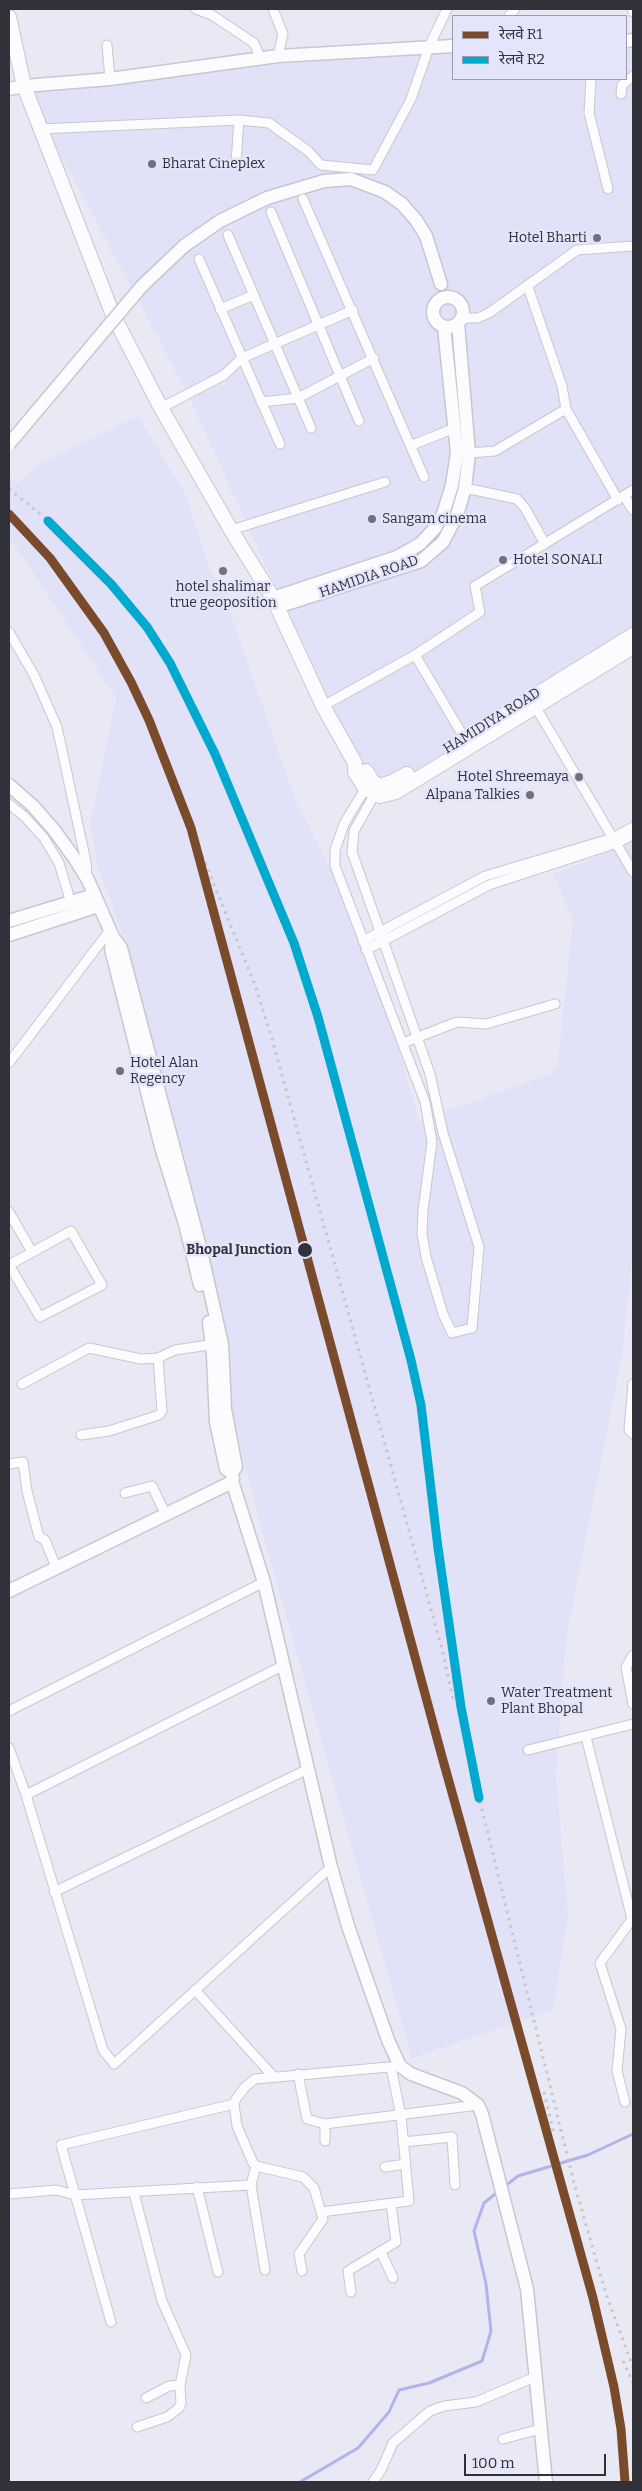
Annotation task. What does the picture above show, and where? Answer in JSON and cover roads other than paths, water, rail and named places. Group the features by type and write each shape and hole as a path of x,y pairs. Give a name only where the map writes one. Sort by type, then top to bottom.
{"main road":[{"path":"9,17 13,53 24,86 113,315 161,408 275,602 323,706 355,763 364,768 373,787 387,795 396,792 532,702 633,647"},
{"name":"HAMIDIYA ROAD","path":"373,787 392,782 532,702 633,635"}],"street":[{"path":"196,9 212,15 254,43 261,59"},
{"path":"273,9 283,34 278,56"},
{"path":"41,128 239,120 269,123 308,151 321,165 373,170 411,99 429,47 447,9"},
{"path":"107,45 110,79"},
{"path":"9,89 24,86 110,79 278,56 452,46"},
{"path":"621,94 622,85 633,76"},
{"path":"591,80 589,113 608,189"},
{"path":"236,163 239,120"},
{"path":"9,444 141,287 184,246 242,209 287,191 324,181 351,179 385,192 402,204 416,220 426,236 441,284 461,305 459,321"},
{"path":"303,199 412,445 424,477"},
{"path":"270,212 359,421"},
{"path":"228,235 312,428"},
{"path":"441,284 432,314 436,323 444,327 453,326 459,321 478,318 528,288 577,250 633,246"},
{"path":"199,259 280,444"},
{"path":"528,288 562,386 566,409 621,498 633,510"},
{"path":"220,309 254,295"},
{"path":"437,302 445,297 453,298"},
{"path":"161,408 224,374 242,358 353,310"},
{"name":"HAMIDIA ROAD","path":"275,602 421,561 443,542 457,515 464,488 469,453 459,321"},
{"name":"HAMIDIA ROAD","path":"275,602 397,557 428,537 443,514 452,485 457,453 456,428 444,327"},
{"path":"261,402 298,398 374,358"},
{"path":"469,453 495,451 566,409"},
{"path":"412,445 456,428"},
{"path":"231,530 385,482"},
{"path":"464,488 517,499 525,508 545,544"},
{"path":"323,706 415,655 480,612 475,586 633,490"},
{"path":"416,546 425,557"},
{"path":"9,632 34,675 57,727 86,862 88,880"},
{"path":"415,655 465,739"},
{"path":"532,702 633,872"},
{"path":"9,786 34,806 75,859 88,880 111,934 111,949 161,1147 187,1218 210,1330 217,1344 216,1422 226,1468 232,1477 264,1582 331,1867 351,1935 388,2040 395,2066 409,2201 321,2212"},
{"path":"373,787 354,831 352,852 430,1074 438,1111 479,1247 472,1328 452,1333 443,1314 426,1257 422,1234 432,1142 427,1113 403,1043 335,866 335,850 344,824 373,787"},
{"path":"9,804 25,817 44,838 58,864 70,904"},
{"path":"365,946 380,932 485,876 615,841 633,827"},
{"path":"365,946 383,941 488,885 633,835"},
{"path":"22,932 13,920 70,904 96,900"},
{"path":"9,935 22,932 96,900"},
{"path":"9,1063 111,934"},
{"path":"403,1043 457,1022 486,1024 555,1004"},
{"path":"427,1113 438,1111"},
{"path":"9,1212 32,1252"},
{"path":"71,1231 102,1285 40,1318 9,1264 32,1252 71,1231"},
{"path":"22,1384 89,1348 141,1359 158,1358 175,1350 217,1344"},
{"path":"81,1435 103,1432 159,1416 162,1411 158,1358"},
{"path":"633,1384 629,1430 633,1434"},
{"path":"9,1464 23,1462 27,1491 39,1536 45,1540 56,1567"},
{"path":"9,1591 166,1515 232,1477"},
{"path":"125,1493 152,1486 166,1515"},
{"path":"9,1711 264,1582"},
{"path":"633,1655 626,1666 633,1704"},
{"path":"26,1796 284,1665"},
{"path":"528,1750 633,1724"},
{"path":"586,1737 633,1919 600,1963 621,2029 617,2071 625,2102"},
{"path":"9,1748 13,1774 26,1796 103,2050 114,2064 331,1867"},
{"path":"54,1892 308,1769"},
{"path":"195,1990 273,2076"},
{"path":"302,2271 299,2254 323,2219 314,2188 303,2177 256,2166 250,2159 237,2126 234,2104 245,2087 255,2079 273,2076 395,2066 462,2093 478,2105 527,2289 546,2482"},
{"path":"298,2074 307,2119 324,2124 478,2105"},
{"path":"111,2322 62,2145 234,2104"},
{"path":"324,2124 325,2141"},
{"path":"404,2142 452,2137 455,2185"},
{"path":"385,2167 406,2164"},
{"path":"256,2166 251,2185 265,2270"},
{"path":"9,2194 56,2190 75,2195 134,2193 197,2187 251,2185"},
{"path":"197,2187 218,2272"},
{"path":"134,2193 162,2301 186,2355 180,2385 182,2403 179,2408 167,2417 137,2426"},
{"path":"351,2292 348,2271 396,2242 391,2204"},
{"path":"381,2252 393,2278"},
{"path":"373,2482 381,2470 393,2443 430,2411 444,2406 476,2402 535,2377"},
{"path":"146,2398 169,2386 180,2385"},
{"path":"503,2439 540,2429"}],"waterway":[{"path":"504,2187 518,2176 588,2155 633,2134"},
{"path":"300,2482 358,2448 389,2412 399,2390 429,2383 482,2361 491,2331 486,2284 474,2231 484,2203 499,2191"}],"railway":[{"path":"9,489 45,518 111,584 147,627 170,663 215,754 294,943 318,1017 411,1360 421,1405 438,1548 474,1777 574,2183 606,2294 633,2367"},
{"path":"191,828 255,985 272,1039 442,1649 454,1703"},
{"path":"544,2092 554,2134"},
{"path":"623,2361 633,2383"}],"rail line":[{"name":"R1","path":"9,514 50,558 104,633 149,720 191,828 441,1753 593,2298 614,2387 621,2429 625,2482"},
{"name":"R2","path":"48,521 111,584 147,627 170,663 215,754 294,943 318,1017 411,1360 421,1405 438,1548 461,1707 479,1798"}],"place":[{"name":"Bharat Cineplex","path":"152,164"},
{"name":"Hotel Bharti","path":"597,238"},
{"name":"Sangam cinema","path":"372,519"},
{"name":"Hotel SONALI","path":"503,560"},
{"name":"hotel shalimar true geoposition","path":"223,571"},
{"name":"Hotel Shreemaya","path":"579,777"},
{"name":"Alpana Talkies","path":"530,795"},
{"name":"Hotel Alan Regency","path":"120,1071"},
{"name":"Bhopal Junction","path":"305,1250"},
{"name":"Water Treatment Plant Bhopal","path":"491,1701"}]}
